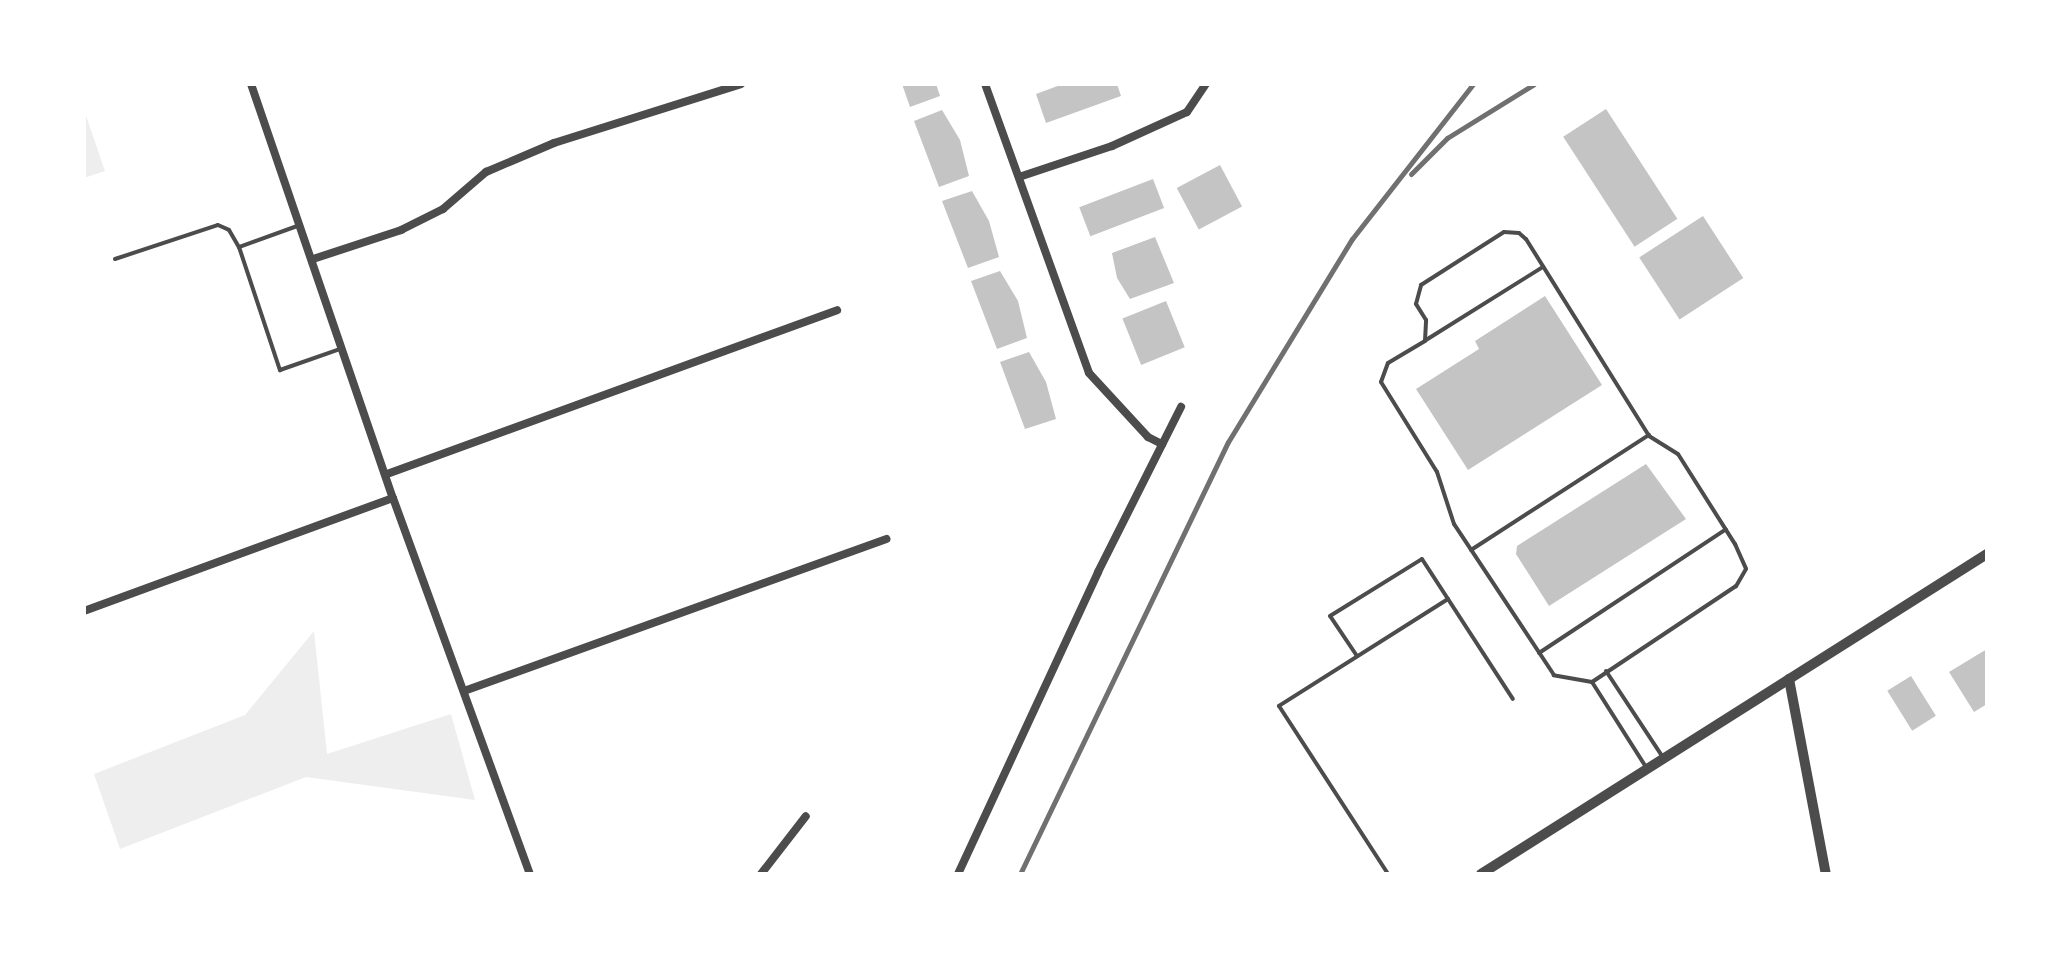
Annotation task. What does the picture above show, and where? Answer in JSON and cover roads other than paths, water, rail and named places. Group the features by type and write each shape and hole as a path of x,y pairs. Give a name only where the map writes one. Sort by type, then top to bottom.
{"street":[{"path":"251,84 302,225 393,498 530,874"},
{"path":"313,259 401,230 443,209 486,172 554,143 741,84"},
{"path":"985,84 1089,373 1148,437 1162,444"},
{"path":"1019,177 1112,146 1187,112 1206,84"},
{"path":"387,474 837,310"},
{"path":"958,874 1181,407"},
{"path":"84,611 393,498"},
{"path":"464,691 887,539"},
{"path":"1481,874 1987,554"},
{"path":"1789,679 1826,874"},
{"path":"761,874 806,816"}],"lane":[{"path":"115,259 218,225 229,230 239,247 280,370 343,348"},
{"path":"239,247 302,225"},
{"path":"1425,341 1426,320 1416,304 1421,285 1504,232 1519,233 1649,435 1678,454 1743,558 1743,577 1592,682"},
{"path":"1543,267 1388,363 1381,382 1437,472 1442,497 1471,550 1554,675 1592,682 1647,769"},
{"path":"1471,550 1649,435"},
{"path":"1539,653 1726,529"},
{"path":"1357,656 1330,616 1422,559 1513,699"},
{"path":"1388,874 1279,706 1448,599"},
{"path":"1606,671 1663,758"}],"railway":[{"path":"1020,874 1228,442 1352,239 1473,84"},
{"path":"1411,174 1447,138 1534,84"}]}
